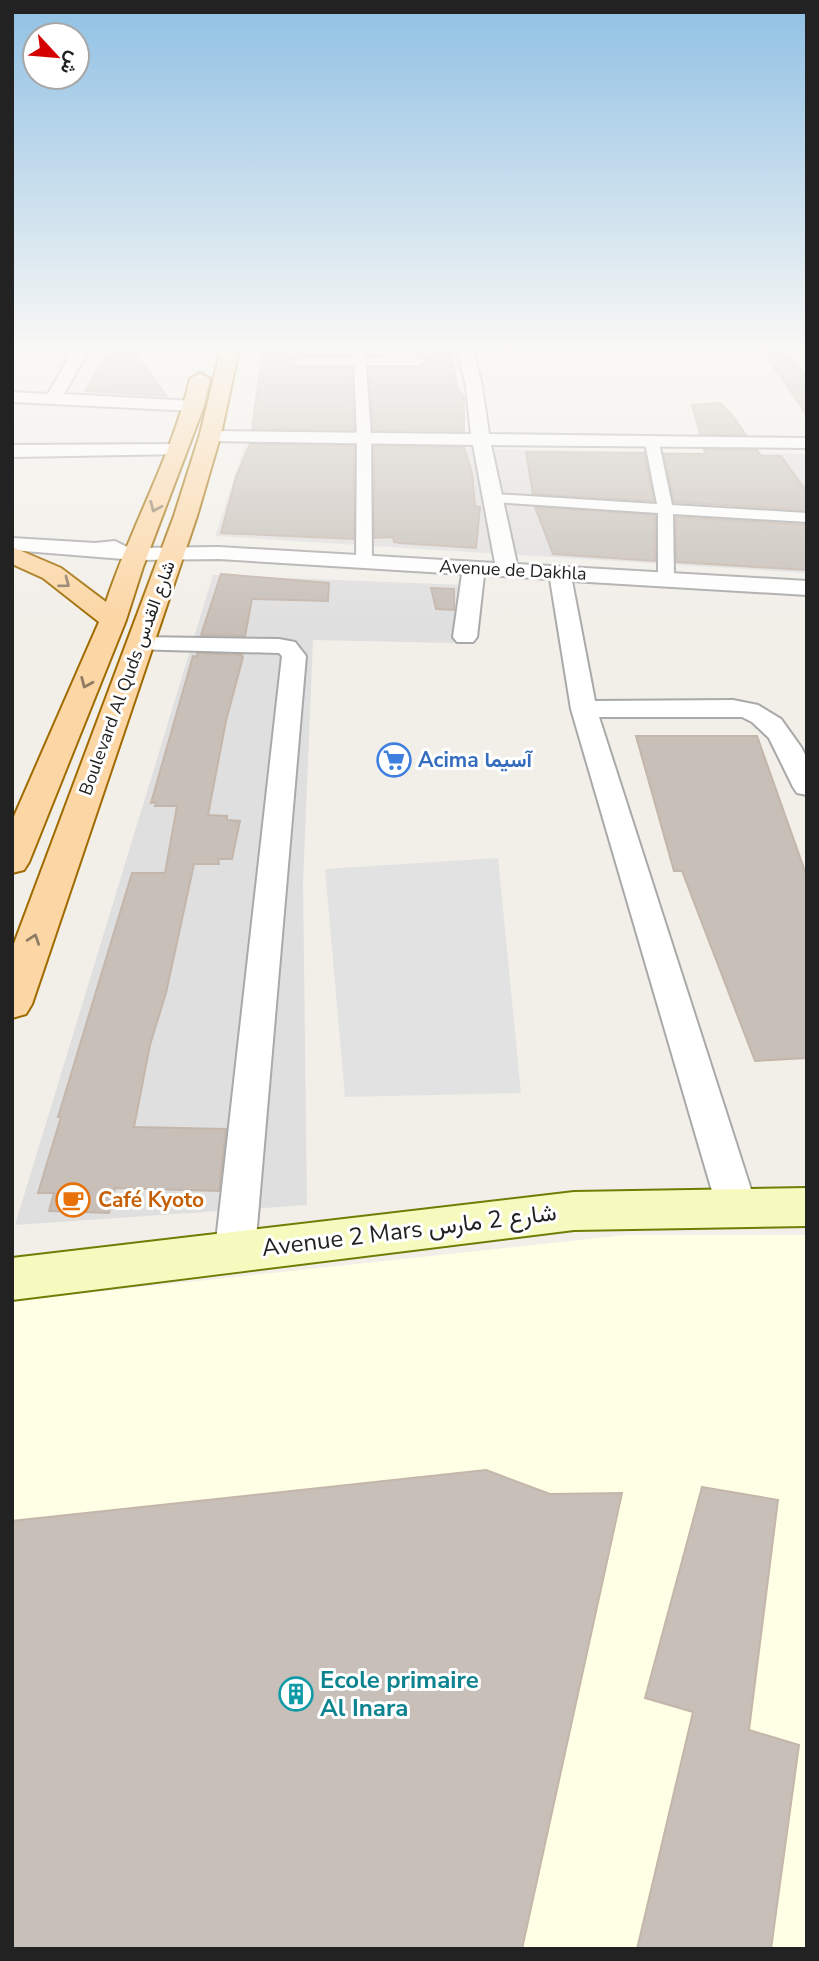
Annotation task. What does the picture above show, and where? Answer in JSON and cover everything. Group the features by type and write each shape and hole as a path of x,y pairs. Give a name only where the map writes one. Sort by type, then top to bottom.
{"main road":[{"name":"Boulevard Al Quds شارع القدس","path":"12,862 113,620 137,550 181,441"},
{"name":"Boulevard Al Quds شارع القدس","path":"12,1004 174,551 211,441"},
{"path":"12,554 52,573 113,620"},
{"name":"Avenue 2 Mars شارع 2 مارس","path":"12,1279 574,1211 807,1207"}],"street":[{"path":"364,441 364,561"},
{"path":"481,441 507,570"},
{"path":"510,441 799,443 807,465"},
{"path":"652,443 665,508 666,578"},
{"path":"12,451 178,450"},
{"path":"494,498 807,518"},
{"name":"Avenue de Dakhla","path":"12,544 364,561 807,588"},
{"path":"465,637 474,568"},
{"path":"559,573 584,709 737,1208"},
{"path":"139,644 279,646 291,650 294,656 268,953 235,1250"},
{"path":"584,709 733,708 753,711 773,725 807,787"}],"shaded area":[{"path":"245,445 807,454 807,573 215,536"},
{"path":"213,575 465,585 454,643 313,640 303,881 307,1205 15,1225"},
{"path":"498,858 521,1093 345,1097 325,869"},
{"path":"626,1235 807,1235 807,1949 12,1949 12,1301"}],"building":[{"path":"250,444 354,446 354,539 221,533 236,477"},
{"path":"374,446 464,447 472,473 475,506 480,507 476,548 399,543 394,542 393,537 374,538"},
{"path":"704,450 757,450 761,456 781,456 807,492 807,510 674,502 664,454 705,454"},
{"path":"526,452 644,453 654,501 533,494"},
{"path":"535,507 655,515 655,561 553,554"},
{"path":"676,517 807,525 807,570 676,562"},
{"path":"221,574 329,583 328,601 252,599 245,636 201,635"},
{"path":"431,588 454,589 454,610 436,609"},
{"path":"197,653 243,657 226,721 208,815 227,816 227,820 240,821 232,859 218,859 219,864 194,864 166,993 150,1045 134,1127 226,1129 219,1191 115,1188 109,1213 49,1211 54,1193 38,1193 61,1117 58,1117 132,873 165,873 177,806 155,806 156,802 151,803 193,656 197,657"},
{"path":"636,736 757,736 807,877 807,1058 755,1061 682,871 674,871"},
{"name":"Ecole primaire Al Inara","path":"486,1470 550,1494 622,1493 522,1949 12,1949 12,1521"},
{"path":"702,1487 778,1500 749,1730 799,1745 771,1949 637,1949 693,1712 645,1698"}],"place":[{"name":"Acima آسيما","path":"394,760"},
{"name":"Café Kyoto","path":"73,1200"},
{"name":"Ecole primaire Al Inara","path":"296,1694"}]}
